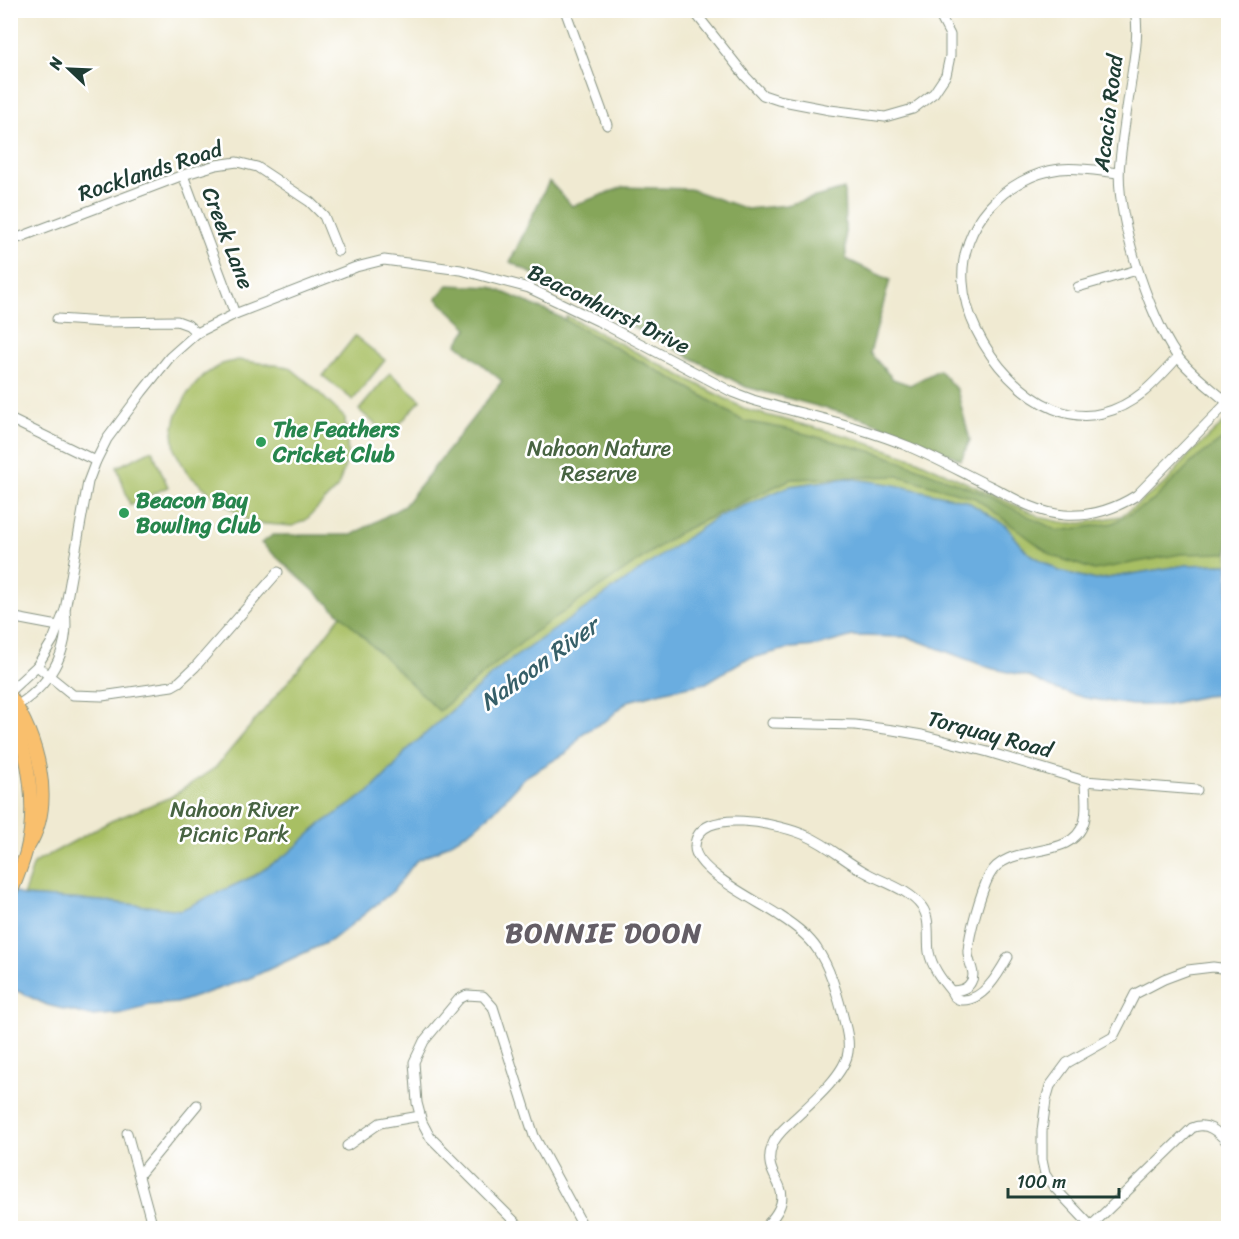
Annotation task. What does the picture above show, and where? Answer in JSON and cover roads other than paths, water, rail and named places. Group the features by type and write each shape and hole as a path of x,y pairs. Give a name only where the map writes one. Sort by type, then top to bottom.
{"main road":[{"path":"10,896 27,850 40,824 42,794 36,749 29,727 12,703"}],"street":[{"path":"565,10 607,125"},
{"path":"693,10 763,95 830,110 885,117 913,109 934,93 946,75 950,56 950,35 937,10"},
{"name":"Acacia Road","path":"1135,10 1135,48 1118,173 1121,200 1137,270 1162,328 1178,357 1228,402"},
{"name":"Rocklands Road","path":"10,241 183,175 228,162 257,167 318,209 324,216 338,251"},
{"path":"1118,173 1062,168 1029,177 1005,192 979,221 969,243 962,281 966,302 985,345 1015,384 1030,397 1062,412 1080,415 1101,414 1121,407 1153,384 1178,357"},
{"name":"Creek Lane","path":"183,175 235,314"},
{"name":"Beaconhurst Drive","path":"12,703 49,650 65,610 85,497 96,460 116,426 170,357 196,333 235,314 356,267 384,260 461,270 529,288 598,321 732,392 898,442 1024,504 1042,511 1063,515 1102,512 1137,495 1228,402"},
{"path":"1078,287 1137,270"},
{"path":"57,319 103,322 177,321 188,325 196,333"},
{"path":"10,418 96,460"},
{"path":"37,666 73,695 102,696 172,686 195,666 278,572"},
{"name":"Beaconhurst Drive","path":"12,703 35,692 50,677 65,639 67,625 65,610"},
{"path":"10,616 58,626"},
{"name":"Torquay Road","path":"772,723 855,725 922,735 1085,781 1197,790"},
{"path":"951,991 964,989 972,980 973,972 968,957 969,942 990,874 1005,861 1074,838 1081,830 1085,816 1085,781"},
{"path":"764,1228 775,1217 782,1203 781,1192 770,1165 771,1147 784,1129 841,1070 847,1056 848,1044 833,982 817,948 790,923 707,868 694,845 701,830 710,824 731,820 766,824 798,832 819,842 865,872 903,891 924,910 931,957 937,972 953,996 958,999 975,997 993,980 1008,957"},
{"path":"1228,969 1213,967 1188,970 1135,994 1113,1037 1073,1059 1054,1078 1046,1100 1042,1131 1042,1160 1045,1174 1053,1186 1092,1227 1192,1128 1200,1125 1206,1126 1219,1133 1228,1143"},
{"path":"521,1228 430,1137 420,1116 413,1071 419,1049 459,999 467,995 483,996 493,1007 539,1146 584,1228"},
{"path":"139,1175 197,1105"},
{"path":"347,1146 380,1123 420,1116"},
{"path":"127,1133 153,1228"}],"water":[{"name":"Nahoon River","path":"847,478 890,484 967,501 1006,526 1027,552 1059,571 1096,580 1186,565 1228,564 1228,694 1205,696 1163,705 1132,705 1086,698 1054,689 1027,676 990,668 908,637 853,636 817,646 791,648 744,660 706,683 628,701 607,720 583,733 568,752 525,777 494,811 473,829 416,861 393,891 332,940 250,978 177,1003 149,1005 126,1013 91,1016 47,1005 11,988 11,890 23,896 101,901 181,910 254,876 290,852 321,824 369,792 395,766 406,751 502,666 717,517 790,486"}],"place":[{"name":"The Feathers Cricket Club","path":"261,442"},
{"name":"Beacon Bay Bowling Club","path":"124,513"}],"district":[{"name":"BONNIE DOON","path":"604,932"}],"park label":[{"name":"Nahoon Nature Reserve","path":"599,461"},
{"name":"Nahoon River Picnic Park","path":"234,822"}]}
